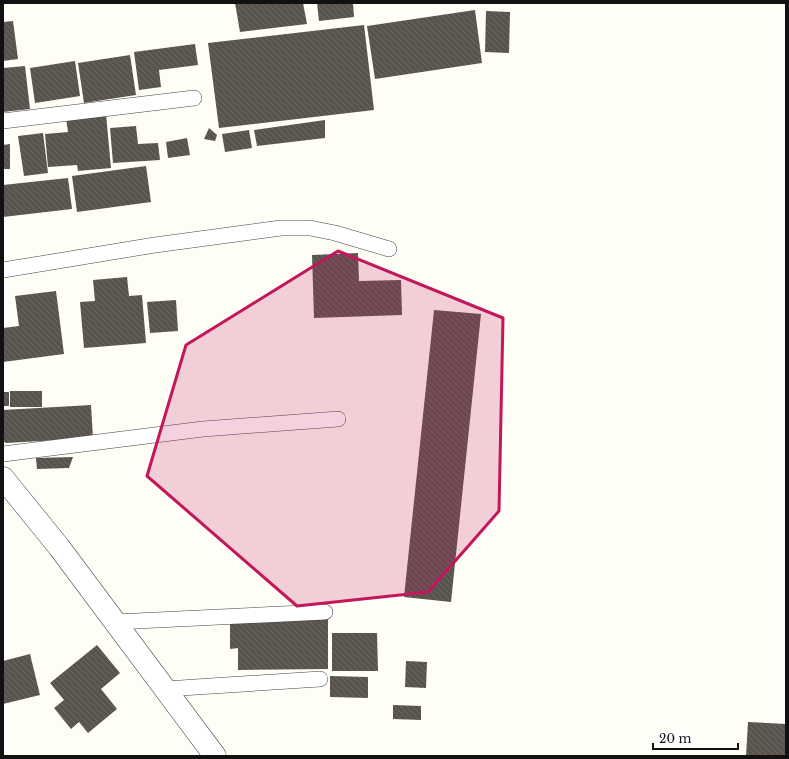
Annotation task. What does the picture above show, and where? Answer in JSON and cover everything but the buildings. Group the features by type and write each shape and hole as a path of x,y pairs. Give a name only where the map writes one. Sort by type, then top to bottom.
{"street":[{"path":"3,478 59,547 215,756"}],"lane":[{"path":"3,121 194,98"},
{"path":"3,270 154,245 281,228 310,228 336,233 389,249"},
{"path":"3,454 203,429 338,419"},
{"path":"115,622 325,612"},
{"path":"165,688 320,679"}],"highlighted area":[{"path":"338,251 503,318 499,511 428,592 297,606 147,476 186,345"}]}
